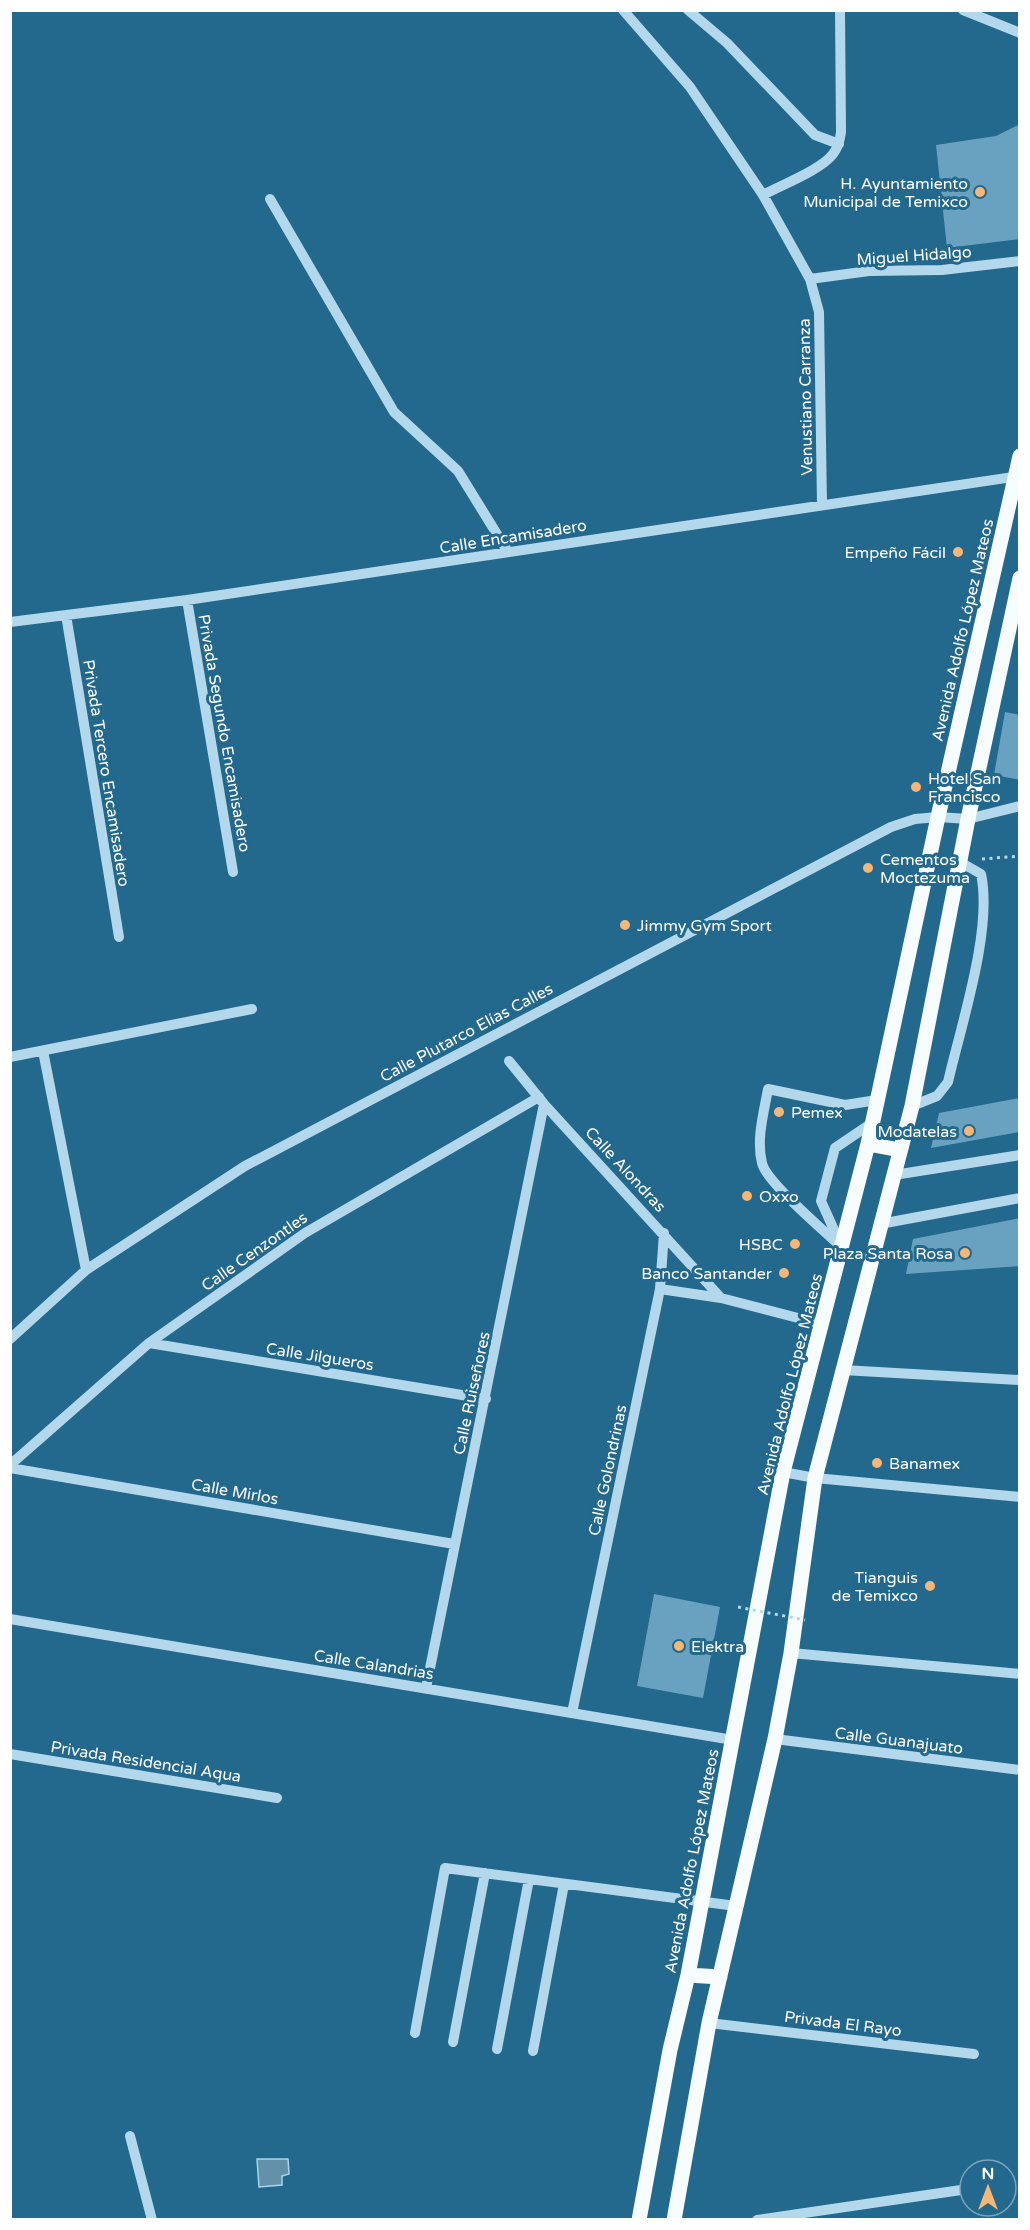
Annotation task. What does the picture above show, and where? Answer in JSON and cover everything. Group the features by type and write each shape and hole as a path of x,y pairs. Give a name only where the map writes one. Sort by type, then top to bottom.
{"main road":[{"name":"Avenida Adolfo López Mateos","path":"639,2220 670,2050 688,1975 783,1472 868,1144 938,817 1018,476 1020,456"},
{"path":"674,2220 709,2023 775,1739 815,1478 912,1106 968,819 1020,578"},
{"path":"868,1144 900,1150"},
{"path":"688,1975 720,1977"}],"street":[{"name":"Venustiano Carranza","path":"623,10 690,87 763,195 810,279 819,312 822,505"},
{"path":"688,10 727,43 814,135 839,144"},
{"path":"763,195 824,163 833,155 839,144 842,132 840,10"},
{"path":"963,10 1020,33"},
{"path":"270,199 394,412 458,471 508,552"},
{"name":"Miguel Hidalgo","path":"810,279 869,271 942,270 1020,261"},
{"name":"Calle Encamisadero","path":"10,622 187,600 1018,476"},
{"name":"Privada Segundo Encamisadero","path":"187,600 233,872"},
{"name":"Privada Tercero Encamisadero","path":"66,615 119,937"},
{"name":"Calle Plutarco Elías Calles","path":"10,1339 86,1270 244,1166 487,1037 891,827 915,819 938,817 968,819 1020,806"},
{"path":"912,1106 937,1096 948,1082 984,928 985,893 981,874 960,862"},
{"path":"10,1058 252,1009"},
{"path":"43,1051 86,1270"},
{"name":"Calle Alondras","path":"509,1061 721,1298"},
{"path":"842,1247 774,1183 762,1164 760,1136 768,1089 845,1105 877,1100"},
{"name":"Calle Cenzontles","path":"10,1467 149,1343 305,1233 542,1100"},
{"name":"Calle Ruiseñores","path":"426,1688 454,1544 486,1399 542,1100"},
{"path":"842,1247 821,1201 835,1148 872,1123"},
{"path":"894,1175 1020,1155"},
{"path":"880,1224 1020,1198"},
{"name":"Calle Golondrinas","path":"572,1713 660,1289 664,1233"},
{"path":"660,1289 721,1298 821,1324"},
{"name":"Calle Jilgueros","path":"149,1343 486,1399"},
{"path":"843,1370 1020,1380"},
{"name":"Calle Mirlos","path":"10,1467 454,1544"},
{"path":"783,1472 815,1478 1020,1497"},
{"name":"Calle Calandrias","path":"10,1619 733,1740"},
{"path":"790,1653 1020,1674"},
{"name":"Calle Guanajuato","path":"775,1739 1020,1770"},
{"name":"Privada Residencial Aqua","path":"10,1754 277,1798"},
{"path":"415,2033 445,1868 736,1906"},
{"path":"453,2042 485,1873"},
{"path":"497,2049 529,1879"},
{"path":"533,2051 564,1884"},
{"name":"Privada El Rayo","path":"709,2023 974,2054"},
{"path":"130,2136 152,2220"},
{"path":"757,2220 958,2190"}],"path":[{"path":"960,862 1020,856"},
{"path":"738,1607 805,1620"}],"water":[{"path":"257,2159 288,2159 289,2174 282,2176 282,2185 259,2187"}],"building":[{"name":"H. Ayuntamiento Municipal de Temixco","path":"1020,124 1020,239 947,248 936,145 996,136"},
{"path":"1005,712 1020,715 1020,780 994,775"},
{"path":"1020,1098 1020,1132 931,1148 939,1113"},
{"name":"Plaza Santa Rosa","path":"1020,1218 1020,1266 906,1274 913,1239"},
{"name":"Elektra","path":"654,1594 720,1607 703,1698 637,1686"}],"place":[{"name":"H. Ayuntamiento Municipal de Temixco","path":"980,192"},
{"name":"Empeño Fácil","path":"958,552"},
{"name":"Hotel San Francisco","path":"916,787"},
{"name":"Cementos Moctezuma","path":"868,868"},
{"name":"Jimmy Gym Sport","path":"625,925"},
{"name":"Pemex","path":"779,1112"},
{"name":"Modatelas","path":"969,1131"},
{"name":"Oxxo","path":"747,1196"},
{"name":"HSBC","path":"795,1244"},
{"name":"Plaza Santa Rosa","path":"965,1253"},
{"name":"Banco Santander","path":"784,1273"},
{"name":"Banamex","path":"877,1463"},
{"name":"Tianguis de Temixco","path":"930,1586"},
{"name":"Elektra","path":"679,1646"}]}
